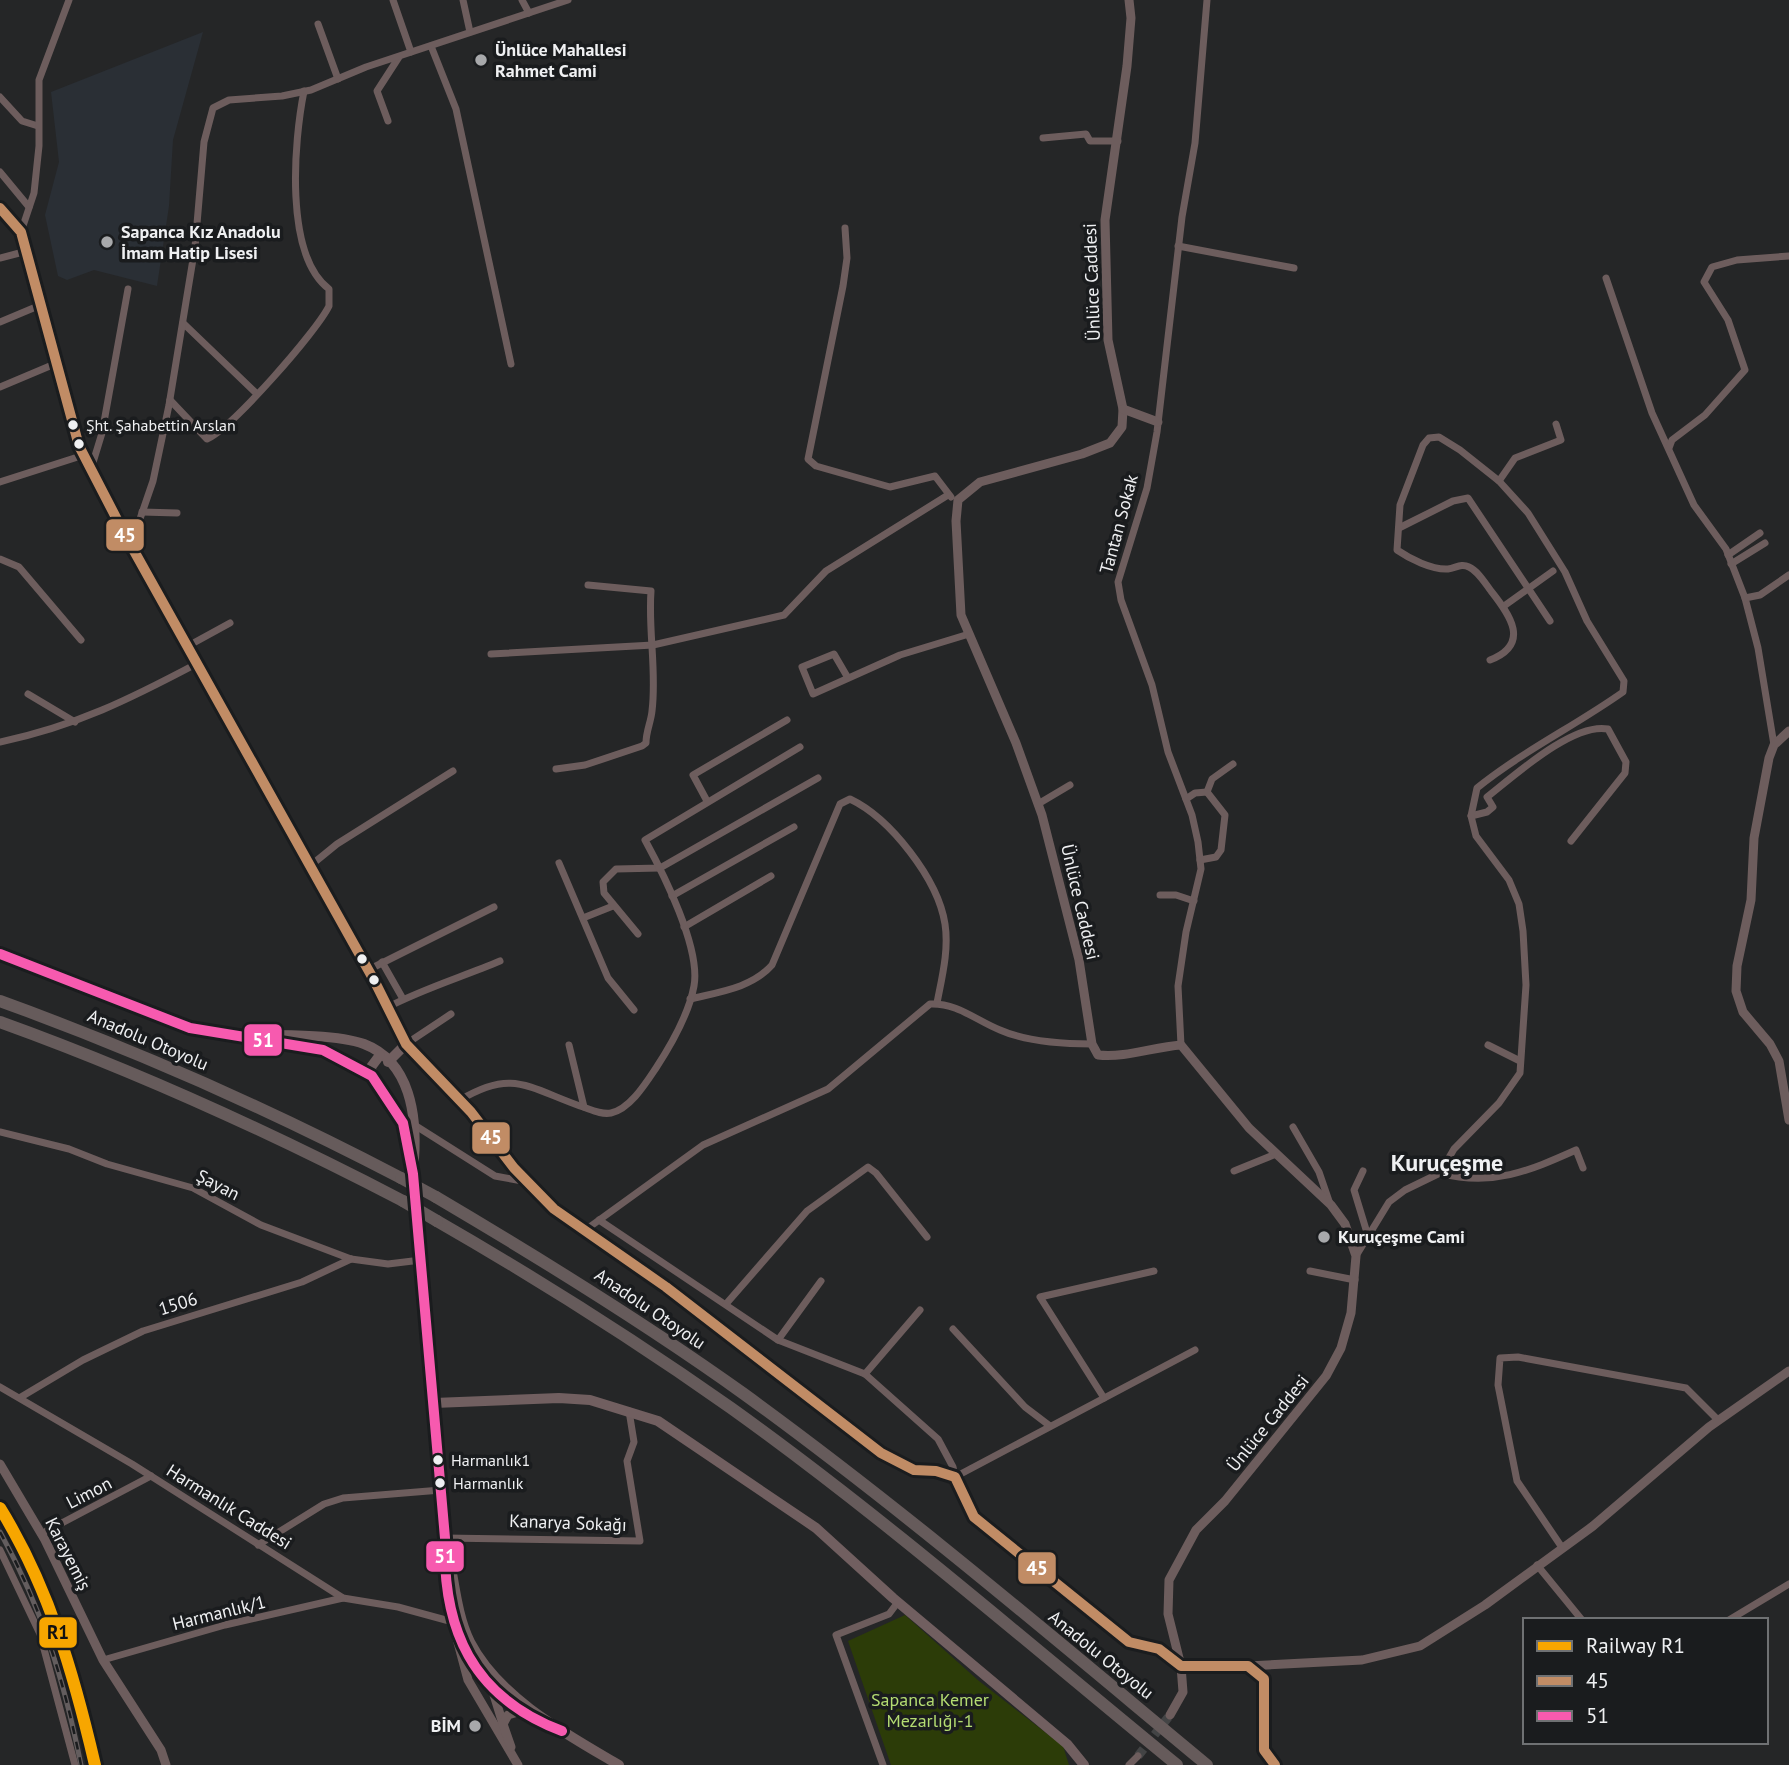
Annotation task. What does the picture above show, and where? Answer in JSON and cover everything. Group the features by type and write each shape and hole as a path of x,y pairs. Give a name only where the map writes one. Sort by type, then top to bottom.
{"highway":[{"name":"Anadolu Otoyolu","path":"0,1001 78,1029 293,1121 407,1176 585,1286 744,1394 911,1523 1208,1765"},
{"name":"Anadolu Otoyolu","path":"0,1022 70,1047 286,1141 403,1201 585,1309 732,1409 900,1537 1177,1765"}],"main road":[{"path":"0,954 190,1028 323,1050 375,1079 400,1076"},
{"path":"230,1035 297,1035 364,1044 384,1058 400,1076 410,1094 416,1126 407,1176"},
{"path":"406,1044 371,1067 375,1079 403,1123 407,1176 421,1260 445,1538 444,1564 456,1635 475,1669 491,1687 521,1711 562,1731 619,1765"},
{"path":"434,1403 559,1398 590,1400 658,1420 807,1521 898,1602 1067,1744 1084,1765"},
{"path":"445,1538 464,1626 488,1669 562,1731"}],"street":[{"path":"21,232 35,181 39,80 69,0"},
{"path":"393,0 411,52"},
{"path":"463,0 470,32"},
{"path":"522,0 529,13"},
{"path":"131,545 153,481 170,400 195,247 204,142 213,108 229,100 282,96 304,91 566,0"},
{"name":"Ünlüce Caddesi","path":"1124,409 1108,341 1105,220 1118,141 1131,18 1129,0"},
{"name":"Tantan Sokak","path":"1181,1045 1178,986 1200,860 1192,815 1168,752 1152,685 1121,600 1118,582 1147,488 1158,422 1178,246 1195,143 1206,0"},
{"path":"318,24 338,79"},
{"path":"431,46 456,109 511,364"},
{"path":"388,121 377,91 400,56"},
{"path":"170,400 207,439 219,434 257,394 329,306 329,289 316,279 303,242 294,199 298,120 304,91"},
{"path":"0,97 22,121 38,126"},
{"path":"1043,138 1086,134 1090,141 1118,141"},
{"path":"0,172 29,207"},
{"path":"0,208 21,232 84,455 131,545 368,970 386,1008 406,1044 460,1100 554,1209 666,1287 881,1453 914,1470 936,1471 955,1477 1195,1350"},
{"path":"845,228 847,258 843,286 808,459 816,466 890,487 935,476 948,495 958,500 980,482 1082,454 1110,443 1122,427 1124,409 1158,422"},
{"path":"1178,246 1294,268"},
{"path":"0,258 27,251"},
{"path":"1669,448 1672,440 1705,415 1745,370 1728,320 1704,282 1712,267 1737,260 1789,256"},
{"path":"1606,278 1631,358 1694,505 1728,555 1745,598 1758,648 1774,746 1754,838 1751,900 1737,967 1736,991 1743,1012 1770,1044 1779,1061 1789,1121"},
{"path":"91,469 102,433 128,289"},
{"path":"0,322 43,304"},
{"path":"183,323 257,394"},
{"path":"0,387 57,363"},
{"path":"1499,481 1515,458 1561,440 1556,424"},
{"path":"1356,1256 1389,1202 1405,1190 1440,1173 1454,1149 1499,1103 1520,1073 1525,985 1519,904 1509,880 1476,836 1471,816 1477,788 1507,764 1614,699 1623,692 1625,681 1587,621 1552,549 1528,513 1499,481 1482,471 1460,450 1440,437 1429,438 1423,445 1400,505 1397,550 1409,558 1439,567 1449,569 1462,564 1471,567 1504,606 1513,629 1513,643 1505,653 1490,660"},
{"path":"0,482 84,455"},
{"path":"491,654 653,645 784,615 826,571 948,495"},
{"path":"1399,528 1453,501 1468,498 1550,621"},
{"name":"Ünlüce Caddesi","path":"958,500 956,521 961,614 1016,743 1038,804 1079,960 1092,1044"},
{"path":"142,512 177,513"},
{"path":"1728,555 1760,533"},
{"path":"1731,565 1765,543"},
{"path":"0,559 19,567 81,640"},
{"path":"1504,606 1553,571"},
{"path":"1745,598 1760,595 1789,575"},
{"path":"556,769 610,758 646,743 653,712 653,645 648,626 652,591 588,585"},
{"path":"188,646 230,623"},
{"path":"848,678 834,654 802,667 813,694 848,678 900,654 969,634"},
{"path":"0,742 75,722 120,705 198,663"},
{"path":"28,694 75,722"},
{"path":"707,801 693,775 787,720"},
{"path":"1471,816 1487,812 1493,807 1488,797 1552,749 1583,732 1599,727 1608,729 1626,762 1625,773 1571,841"},
{"path":"1774,746 1789,731"},
{"path":"460,1100 485,1086 511,1082 601,1113 616,1111 644,1086 675,1034 695,984 684,928 660,868 645,840 800,747"},
{"path":"1207,792 1212,779 1233,764"},
{"path":"310,866 337,844 453,771"},
{"path":"638,934 604,893 603,881 616,869 660,868 818,778"},
{"path":"1038,804 1070,785"},
{"path":"1186,799 1195,793 1207,792"},
{"path":"1200,860 1216,857 1222,850 1225,815 1207,792"},
{"path":"690,999 739,987 764,974 772,965 840,804 850,799 875,814 904,844 940,907 945,924 946,959 937,1003"},
{"path":"672,896 794,827"},
{"path":"559,863 608,978 634,1010"},
{"path":"684,928 771,876"},
{"path":"1160,895 1176,895 1194,901"},
{"path":"583,918 613,906"},
{"path":"368,970 495,907"},
{"path":"386,1008 500,961"},
{"path":"382,962 403,999"},
{"path":"584,1231 703,1144 828,1089 911,1016 930,1003 970,1013 1001,1031 1067,1044 1092,1044 1098,1055 1111,1056 1181,1045"},
{"path":"406,1044 451,1014"},
{"path":"569,1045 584,1107"},
{"name":"Ünlüce Caddesi","path":"1170,1715 1182,1692 1181,1665 1168,1614 1169,1580 1196,1531 1225,1501 1326,1376 1340,1348 1351,1313 1356,1256 1345,1224 1331,1205 1222,1099 1181,1045"},
{"path":"1488,1045 1520,1061"},
{"path":"416,1126 495,1175 528,1182"},
{"path":"1293,1127 1319,1172 1331,1205"},
{"name":"Şayan","path":"0,1132 69,1149 107,1164 193,1188 261,1225 351,1259 387,1264 421,1260"},
{"path":"1440,1173 1460,1178 1512,1177 1576,1150 1583,1168"},
{"path":"1234,1171 1276,1154"},
{"path":"726,1304 807,1211 867,1167 876,1173 927,1237"},
{"path":"1363,1171 1354,1190 1368,1236"},
{"path":"599,1220 778,1340 865,1374 938,1439 974,1517 1129,1642 1159,1649 1181,1665 1248,1666 1362,1660 1420,1646 1485,1605 1561,1546 1593,1526 1718,1420 1789,1371"},
{"name":"1506","path":"21,1397 83,1360 143,1331 302,1282 351,1259"},
{"path":"1104,1398 1040,1297 1154,1271"},
{"path":"1310,1271 1355,1280"},
{"path":"778,1340 821,1280"},
{"path":"865,1374 920,1310"},
{"path":"953,1329 1026,1407 1050,1426"},
{"path":"1561,1546 1517,1481 1498,1385 1500,1358 1518,1357 1686,1388 1718,1420"},
{"name":"Harmanlık Caddesi","path":"0,1387 21,1397 150,1476 343,1598 398,1607 453,1622"},
{"name":"Kanarya Sokağı","path":"445,1538 512,1536 640,1541 627,1461 634,1441 629,1410"},
{"name":"Karayemiş","path":"0,1464 41,1534 103,1660 161,1750 166,1765"},
{"name":"Limon","path":"41,1534 150,1476"},
{"path":"258,1545 324,1504 343,1498 441,1490"},
{"path":"0,1550 40,1634 75,1765"},
{"path":"1537,1565 1580,1618"},
{"path":"1732,1618 1789,1584"},
{"name":"Harmanlık/1","path":"103,1660 225,1625 343,1598"},
{"path":"883,1765 836,1635 889,1614 898,1602"},
{"path":"456,1635 468,1680 518,1765"},
{"path":"1248,1666 1264,1679 1264,1750 1275,1765"},
{"path":"488,1669 491,1687 518,1765"},
{"path":"481,1706 482,1695 491,1687 505,1685"},
{"path":"503,1724 508,1715 521,1711"},
{"path":"1129,1765 1138,1756"}],"shaded area":[{"path":"203,32 173,140 169,206 157,286 94,270 67,280 58,276 45,215 59,162 51,92"}],"green space":[{"name":"Sapanca Kemer Mezarlığı-1","path":"905,1615 979,1681 1063,1746 1069,1765 891,1765 848,1641"}],"tunnel":[{"path":"1138,1756 1170,1715"}],"railway":[{"path":"0,1532 28,1589 50,1645 81,1765"}],"rail line":[{"name":"R1","path":"0,1508 33,1569 58,1632 95,1765"}],"transit line":[{"name":"45","path":"0,208 21,232 79,446 124,533 375,982 406,1044 471,1112 514,1168 554,1209 666,1287 881,1453 914,1470 936,1471 955,1477 974,1517 1129,1642 1159,1649 1181,1666 1248,1666 1264,1679 1264,1750 1275,1765"},
{"name":"51","path":"0,954 190,1028 323,1050 372,1076 403,1123 413,1174 445,1538 445,1571 449,1602 457,1630 469,1656 485,1679 505,1699 531,1717 562,1731"}],"place":[{"name":"Ünlüce Mahallesi Rahmet Cami","path":"481,60"},
{"name":"Sapanca Kız Anadolu İmam Hatip Lisesi","path":"107,242"},
{"name":"Şht. Şahabettin Arslan","path":"73,425"},
{"name":"Kuruçeşme Cami","path":"1324,1237"},
{"name":"Harmanlık1","path":"438,1460"},
{"name":"Harmanlık","path":"440,1483"},
{"name":"BİM","path":"475,1726"}],"district":[{"name":"Kuruçeşme","path":"1447,1163"}]}
